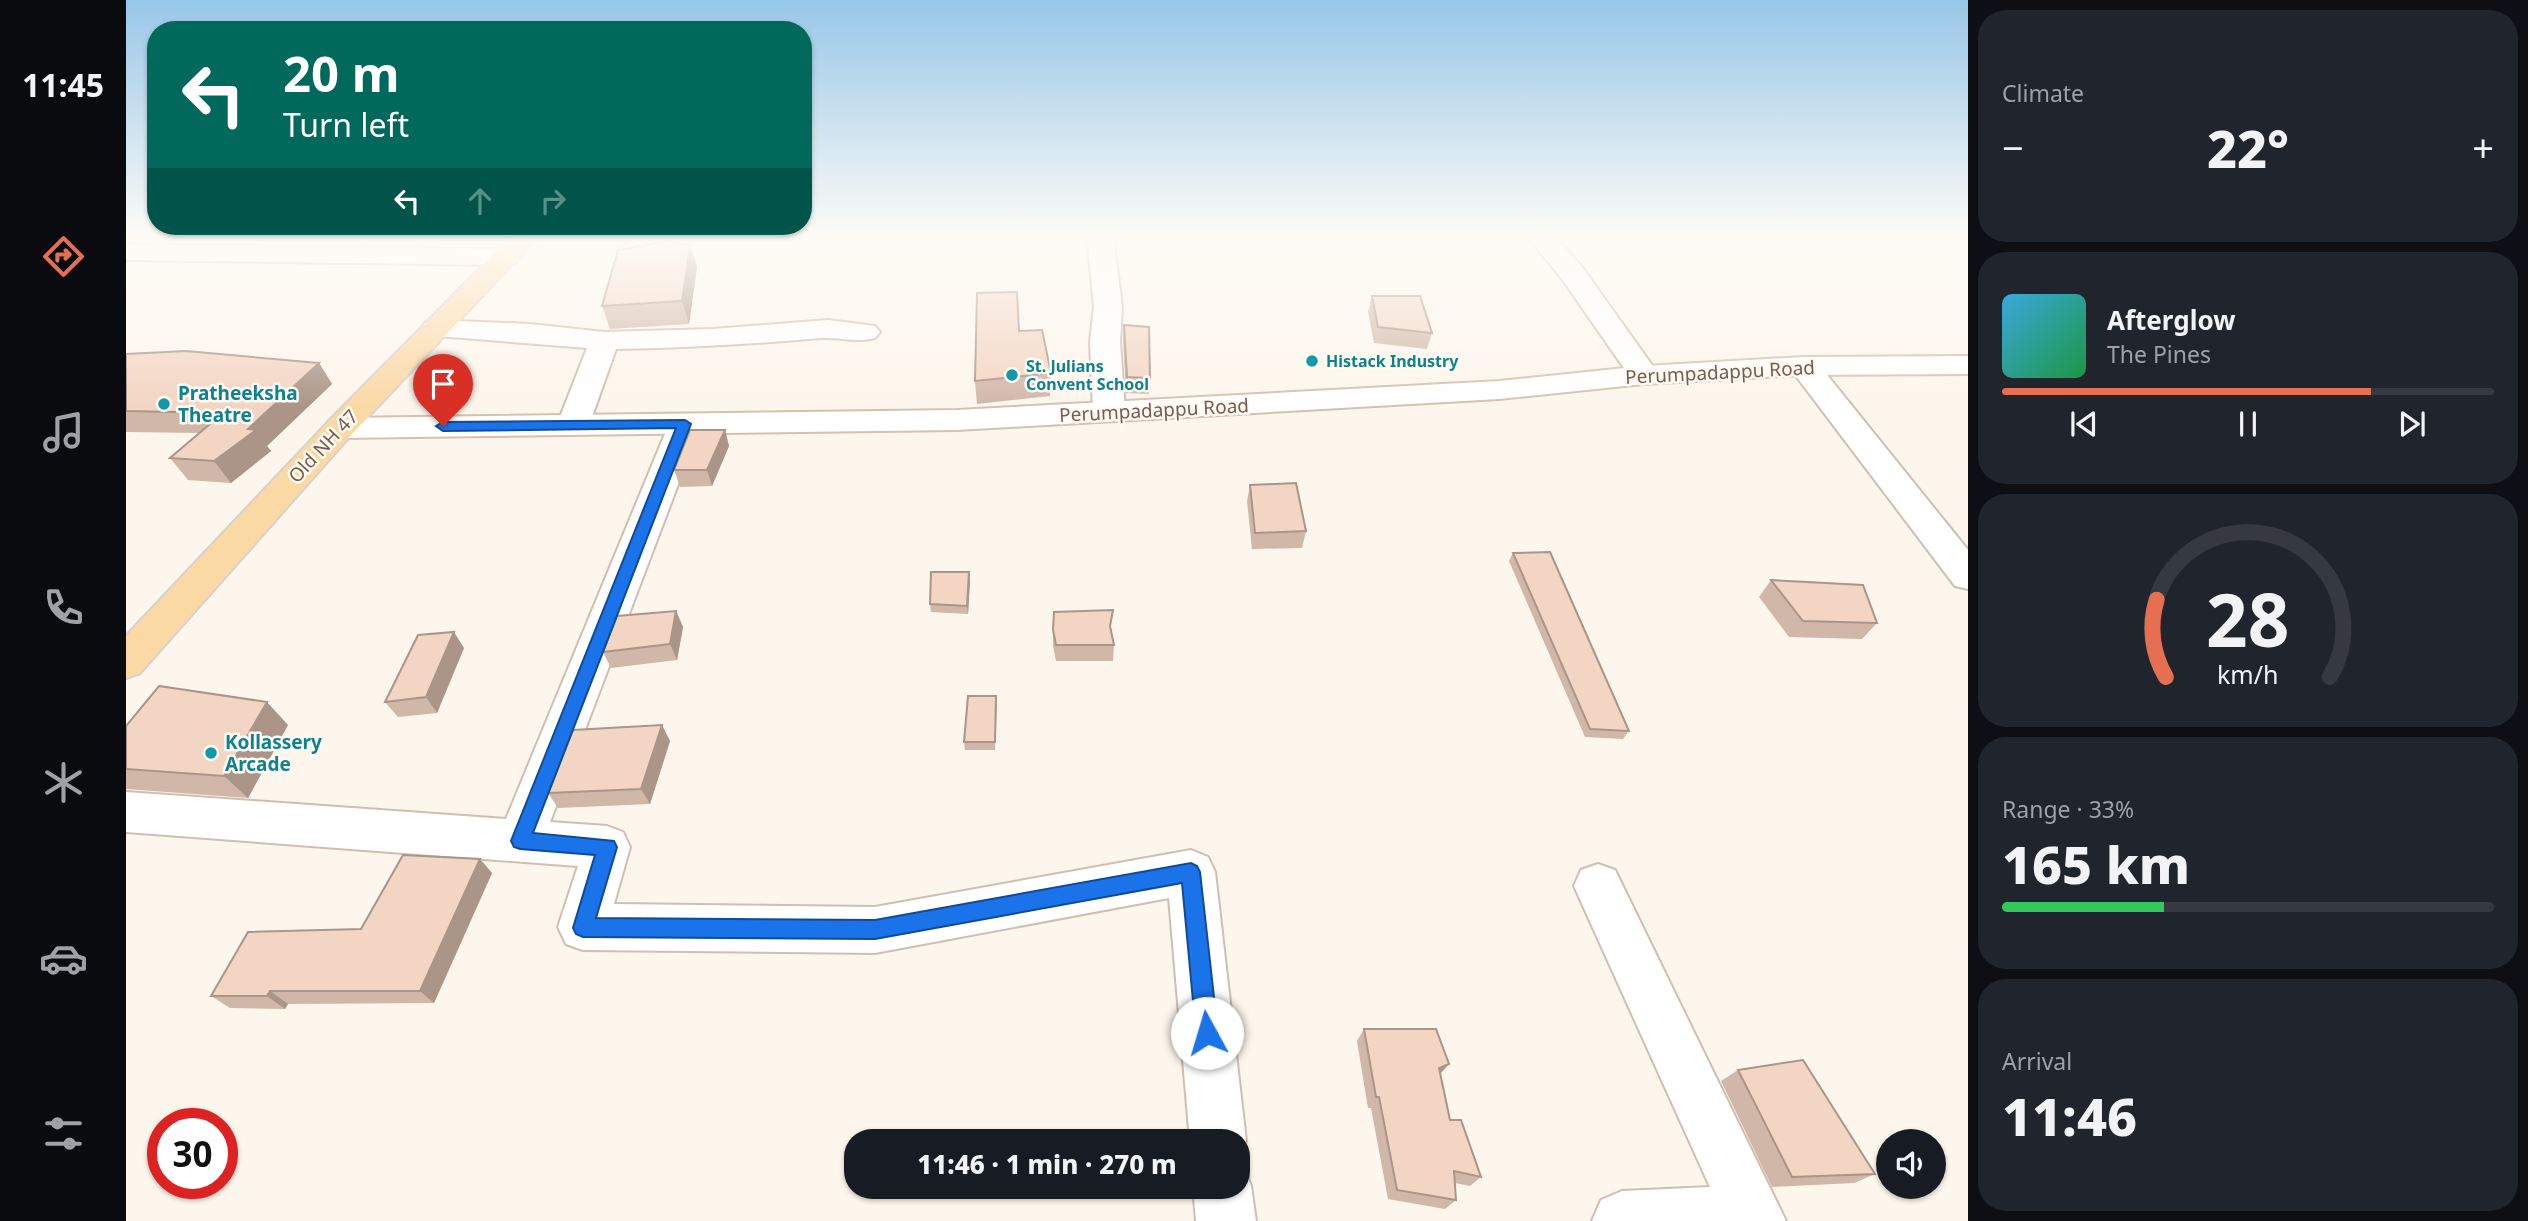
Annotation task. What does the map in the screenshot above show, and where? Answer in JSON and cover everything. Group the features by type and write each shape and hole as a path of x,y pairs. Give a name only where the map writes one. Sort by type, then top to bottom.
{"main road":[{"name":"Old NH 47","path":"126,662 340,428 471,293"}],"street":[{"path":"1106,293 1105,342 1109,411"},
{"path":"1586,293 1644,375"},
{"path":"435,329 530,333 604,341 713,338 828,329 865,332"},
{"path":"572,425 604,341"},
{"name":"Perumpadappu Road","path":"340,428 957,420 1233,407 1499,390 1644,375 1804,366 1968,365"},
{"path":"1804,366 1968,576"},
{"path":"520,841 685,424"},
{"path":"126,813 607,847 583,928 875,930 1191,872 1216,1129"},
{"path":"1598,886 1756,1221"},
{"path":"1223,1199 1226,1221"},
{"path":"1622,1221 1699,1215 1748,1221"}],"building":[{"path":"606,293 683,293 682,301 602,306"},
{"name":"St. Julians Convent School","path":"977,293 1017,293 1019,331 1042,330 1051,373 975,381"},
{"path":"1372,296 1420,296 1432,333 1378,327"},
{"path":"1124,325 1149,327 1150,378 1127,377"},
{"path":"186,351 319,363 248,429 256,430 214,461 170,458 223,413 126,411 126,354"},
{"path":"690,430 725,430 707,470 674,470"},
{"path":"1296,483 1306,531 1255,533 1250,485"},
{"path":"1550,552 1629,731 1590,729 1513,553"},
{"path":"931,572 969,572 967,606 930,604"},
{"path":"1771,580 1863,585 1877,623 1803,621"},
{"path":"1113,610 1110,626 1114,645 1056,645 1054,612"},
{"path":"676,611 670,644 603,652 617,616"},
{"path":"454,632 426,697 385,702 418,635"},
{"path":"159,686 267,702 224,776 126,769 126,726"},
{"path":"968,696 996,696 995,742 964,742"},
{"path":"662,725 641,789 548,793 573,730"},
{"path":"403,855 480,859 420,991 270,991 267,996 211,996 248,932 361,929"},
{"path":"1364,1029 1436,1029 1449,1064 1439,1068 1450,1120 1461,1120 1481,1177 1454,1171 1456,1200 1397,1190"},
{"path":"1803,1060 1875,1174 1792,1177 1738,1070"}],"place":[{"name":"Histack Industry","path":"1312,361"},
{"name":"St. Julians Convent School","path":"1012,375"},
{"name":"Pratheeksha Theatre","path":"164,404"},
{"name":"Kollassery Arcade","path":"211,753"}],"route":[{"path":"443,426 685,424 520,841 607,847 583,928 875,930 1191,872 1207,1033"}]}
